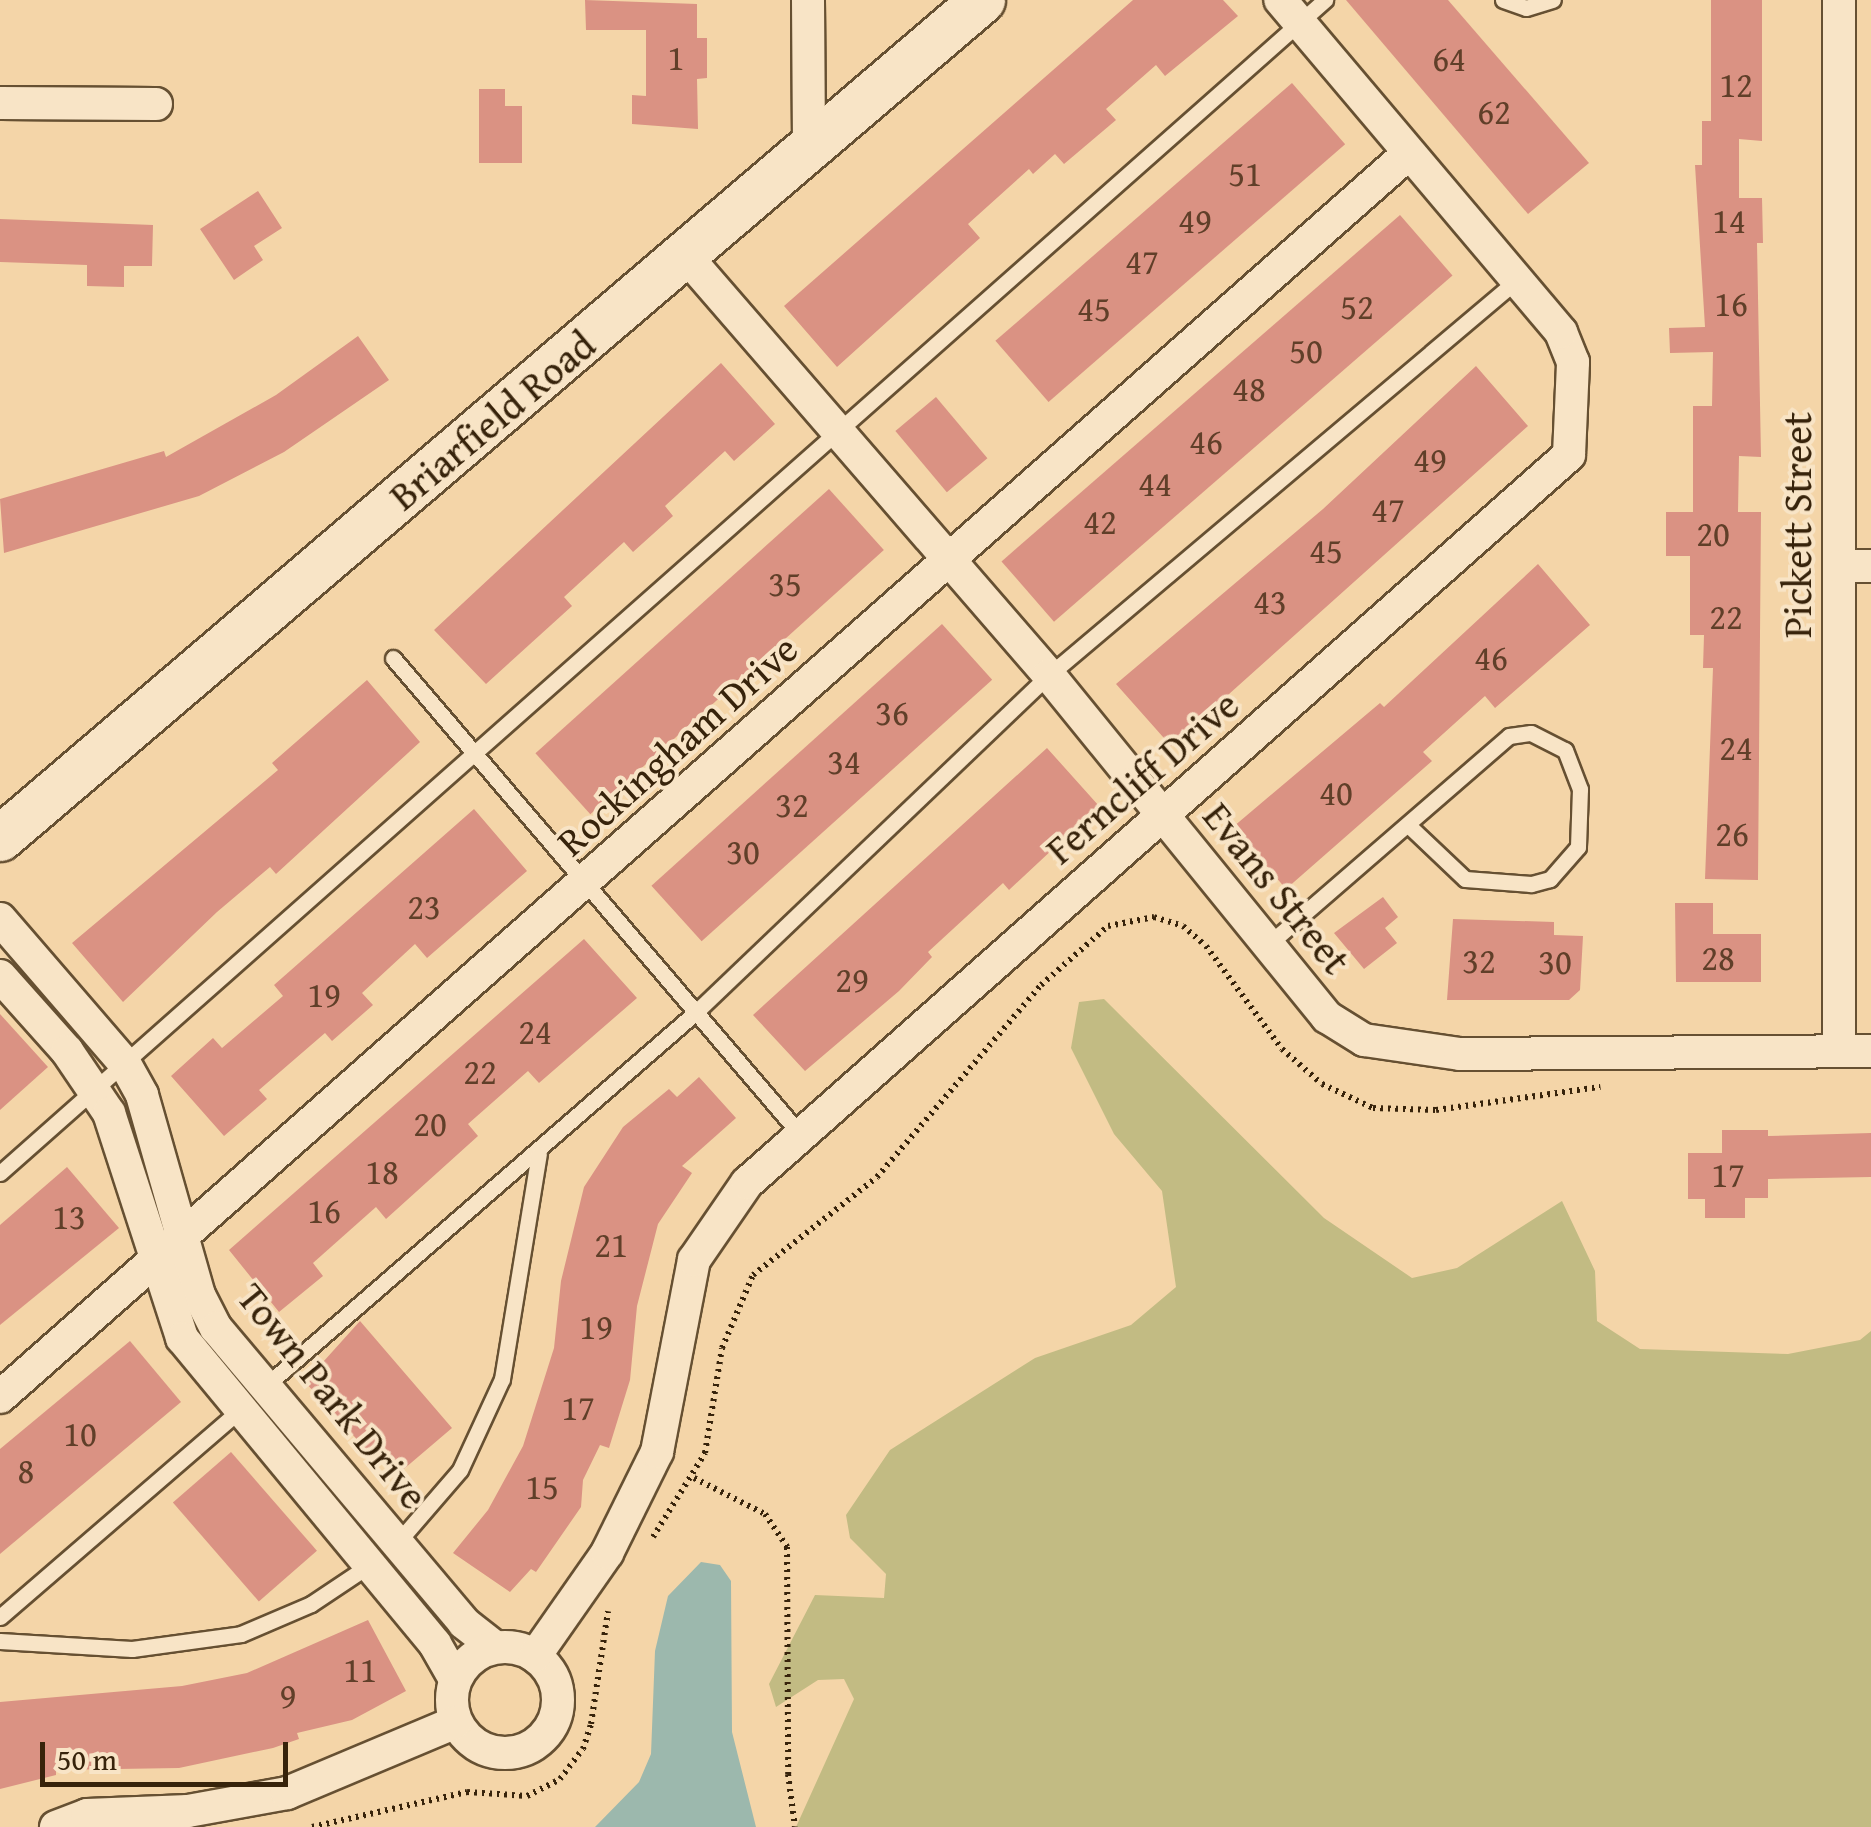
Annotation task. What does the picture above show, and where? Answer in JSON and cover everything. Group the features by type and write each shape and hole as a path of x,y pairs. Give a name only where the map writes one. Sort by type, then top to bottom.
{"main road":[{"name":"Briarfield Road","path":"0,838 982,0"}],"street":[{"path":"808,0 809,150"},
{"name":"Pickett Street","path":"1838,0 1855,112 1855,1050"},
{"name":"Ferncliff Drive","path":"535,1656 607,1553 657,1452 694,1260 726,1208 800,1134 1569,455 1573,362 1560,332 1290,11"},
{"path":"0,103 156,104"},
{"name":"Rockingham Drive","path":"0,1397 587,884 948,557 1408,154"},
{"name":"Evans Street","path":"686,256 838,426 1049,675 1327,1016 1364,1040 1460,1054 1855,1050"},
{"name":"Town Park Drive","path":"0,918 126,1064 142,1096 199,1294 216,1328 464,1623 495,1647"},
{"name":"Town Park Drive","path":"0,976 96,1092 109,1114 154,1262 182,1338 238,1412 436,1644 455,1679"},
{"path":"495,1647 535,1656 556,1684 558,1702 546,1734 532,1746 497,1753 466,1737 456,1722 455,1679 465,1664 495,1647"},
{"path":"56,1827 86,1816 188,1811 286,1793 456,1722"}],"lane":[{"path":"0,1173 478,755 1290,11 1326,0"},
{"path":"1503,0 1526,8 1552,0"},
{"path":"0,1617 539,1154 696,1012 1049,675 1518,280"},
{"path":"394,658 800,1134"},
{"path":"1270,943 1509,736 1548,738 1565,750 1575,769 1578,847 1550,879 1464,879 1408,824"},
{"path":"0,1641 132,1649 241,1634 311,1604 396,1544 460,1470 496,1394 512,1340 539,1154"}],"path":[{"path":"648,1544 694,1478 710,1433 728,1329 752,1275 889,1166 1048,978 1108,926 1154,917 1182,926 1206,946 1282,1049 1322,1084 1373,1108 1436,1110 1580,1092 1614,1084 1612,1052"},
{"path":"694,1478 765,1514 786,1547 788,1774 795,1827"},
{"path":"312,1827 468,1792 528,1796 560,1779 583,1749 591,1724 611,1604"}],"shaded area":[{"path":"1104,999 1324,1218 1412,1278 1457,1268 1562,1201 1595,1271 1597,1321 1640,1349 1788,1354 1860,1340 1871,1331 1871,1827 796,1827 854,1699 844,1679 818,1680 776,1707 769,1684 815,1595 884,1598 886,1574 850,1538 846,1515 890,1450 1035,1358 1131,1325 1176,1287 1162,1191 1114,1134 1071,1048 1079,1002"},
{"path":"701,1562 720,1565 731,1581 732,1732 756,1827 595,1827 639,1782 651,1754 655,1651 668,1596"}],"building":[{"path":"585,0 697,4 697,38 707,38 707,78 697,79 698,129 632,124 632,95 646,96 646,30 586,30"},
{"path":"1133,0 1223,0 1238,16 1165,76 1156,65 1106,109 1116,120 1064,164 1055,154 1033,174 1029,169 968,224 980,238 837,367 784,306"},
{"path":"1346,0 1448,0 1589,163 1528,214"},
{"path":"1711,0 1762,0 1762,141 1739,139 1739,198 1762,198 1763,243 1757,243 1761,457 1739,456 1738,512 1761,512 1758,880 1705,879 1713,668 1703,668 1704,635 1690,635 1690,556 1666,556 1666,512 1693,512 1693,406 1712,406 1713,352 1670,353 1669,328 1705,327 1695,165 1702,165 1702,121 1711,121"},
{"path":"1292,83 1345,144 1049,402 995,341"},
{"path":"479,89 505,89 505,106 522,106 522,163 479,163"},
{"path":"258,191 282,228 254,246 263,260 234,280 200,229"},
{"path":"1400,215 1452,275 1054,622 1002,561"},
{"path":"0,219 153,225 152,266 124,266 124,287 87,286 87,265 0,262"},
{"path":"358,336 389,380 284,452 199,496 4,553 0,499 164,451 166,457 276,395"},
{"path":"721,363 775,424 734,461 725,451 665,506 673,516 633,552 624,542 564,597 572,606 486,684 434,630"},
{"path":"1476,366 1528,426 1171,746 1116,684 1323,509"},
{"path":"936,397 987,458 947,492 895,431"},
{"path":"829,489 884,550 590,814 535,753"},
{"path":"1538,564 1590,625 1495,708 1485,696 1423,752 1432,761 1286,889 1233,827 1380,703 1384,707"},
{"path":"942,624 992,680 702,941 651,886"},
{"path":"367,680 420,742 276,874 270,867 217,912 123,1002 72,943 278,770 272,763"},
{"path":"1047,748 1099,806 1009,890 1003,883 928,952 932,957 899,991 805,1071 753,1015"},
{"path":"474,809 527,871 427,958 415,944 362,993 373,1005 332,1041 325,1033 259,1090 267,1099 224,1136 171,1076 213,1038 222,1048 283,996 274,985"},
{"path":"1383,897 1398,917 1385,928 1397,943 1364,969 1334,933"},
{"path":"1675,903 1713,903 1713,934 1761,934 1761,982 1676,982"},
{"path":"1453,919 1554,922 1554,935 1583,936 1580,990 1569,1000 1447,1000"},
{"path":"584,939 637,998 539,1083 528,1071 468,1124 478,1136 386,1219 376,1207 313,1263 323,1276 279,1312 229,1250"},
{"path":"0,1014 48,1067 0,1110"},
{"path":"699,1077 736,1118 682,1166 692,1173 658,1224 637,1306 630,1380 609,1448 600,1445 583,1480 581,1507 536,1572 531,1569 510,1592 453,1553 488,1510 523,1446 554,1348 561,1281 584,1187 623,1127 669,1089 677,1097"},
{"path":"1722,1130 1768,1130 1768,1136 1871,1133 1871,1177 1768,1179 1768,1198 1745,1198 1745,1218 1705,1218 1705,1199 1688,1199 1688,1153 1722,1153"},
{"path":"67,1167 119,1228 0,1325 0,1225"},
{"path":"360,1321 452,1428 398,1474 378,1450 371,1455 305,1382"},
{"path":"130,1341 181,1402 0,1554 0,1449"},
{"path":"231,1452 317,1551 259,1601 173,1503"},
{"path":"368,1620 406,1691 352,1720 297,1733 299,1739 273,1748 179,1768 56,1770 56,1775 0,1789 0,1702 182,1686 247,1673"}]}
